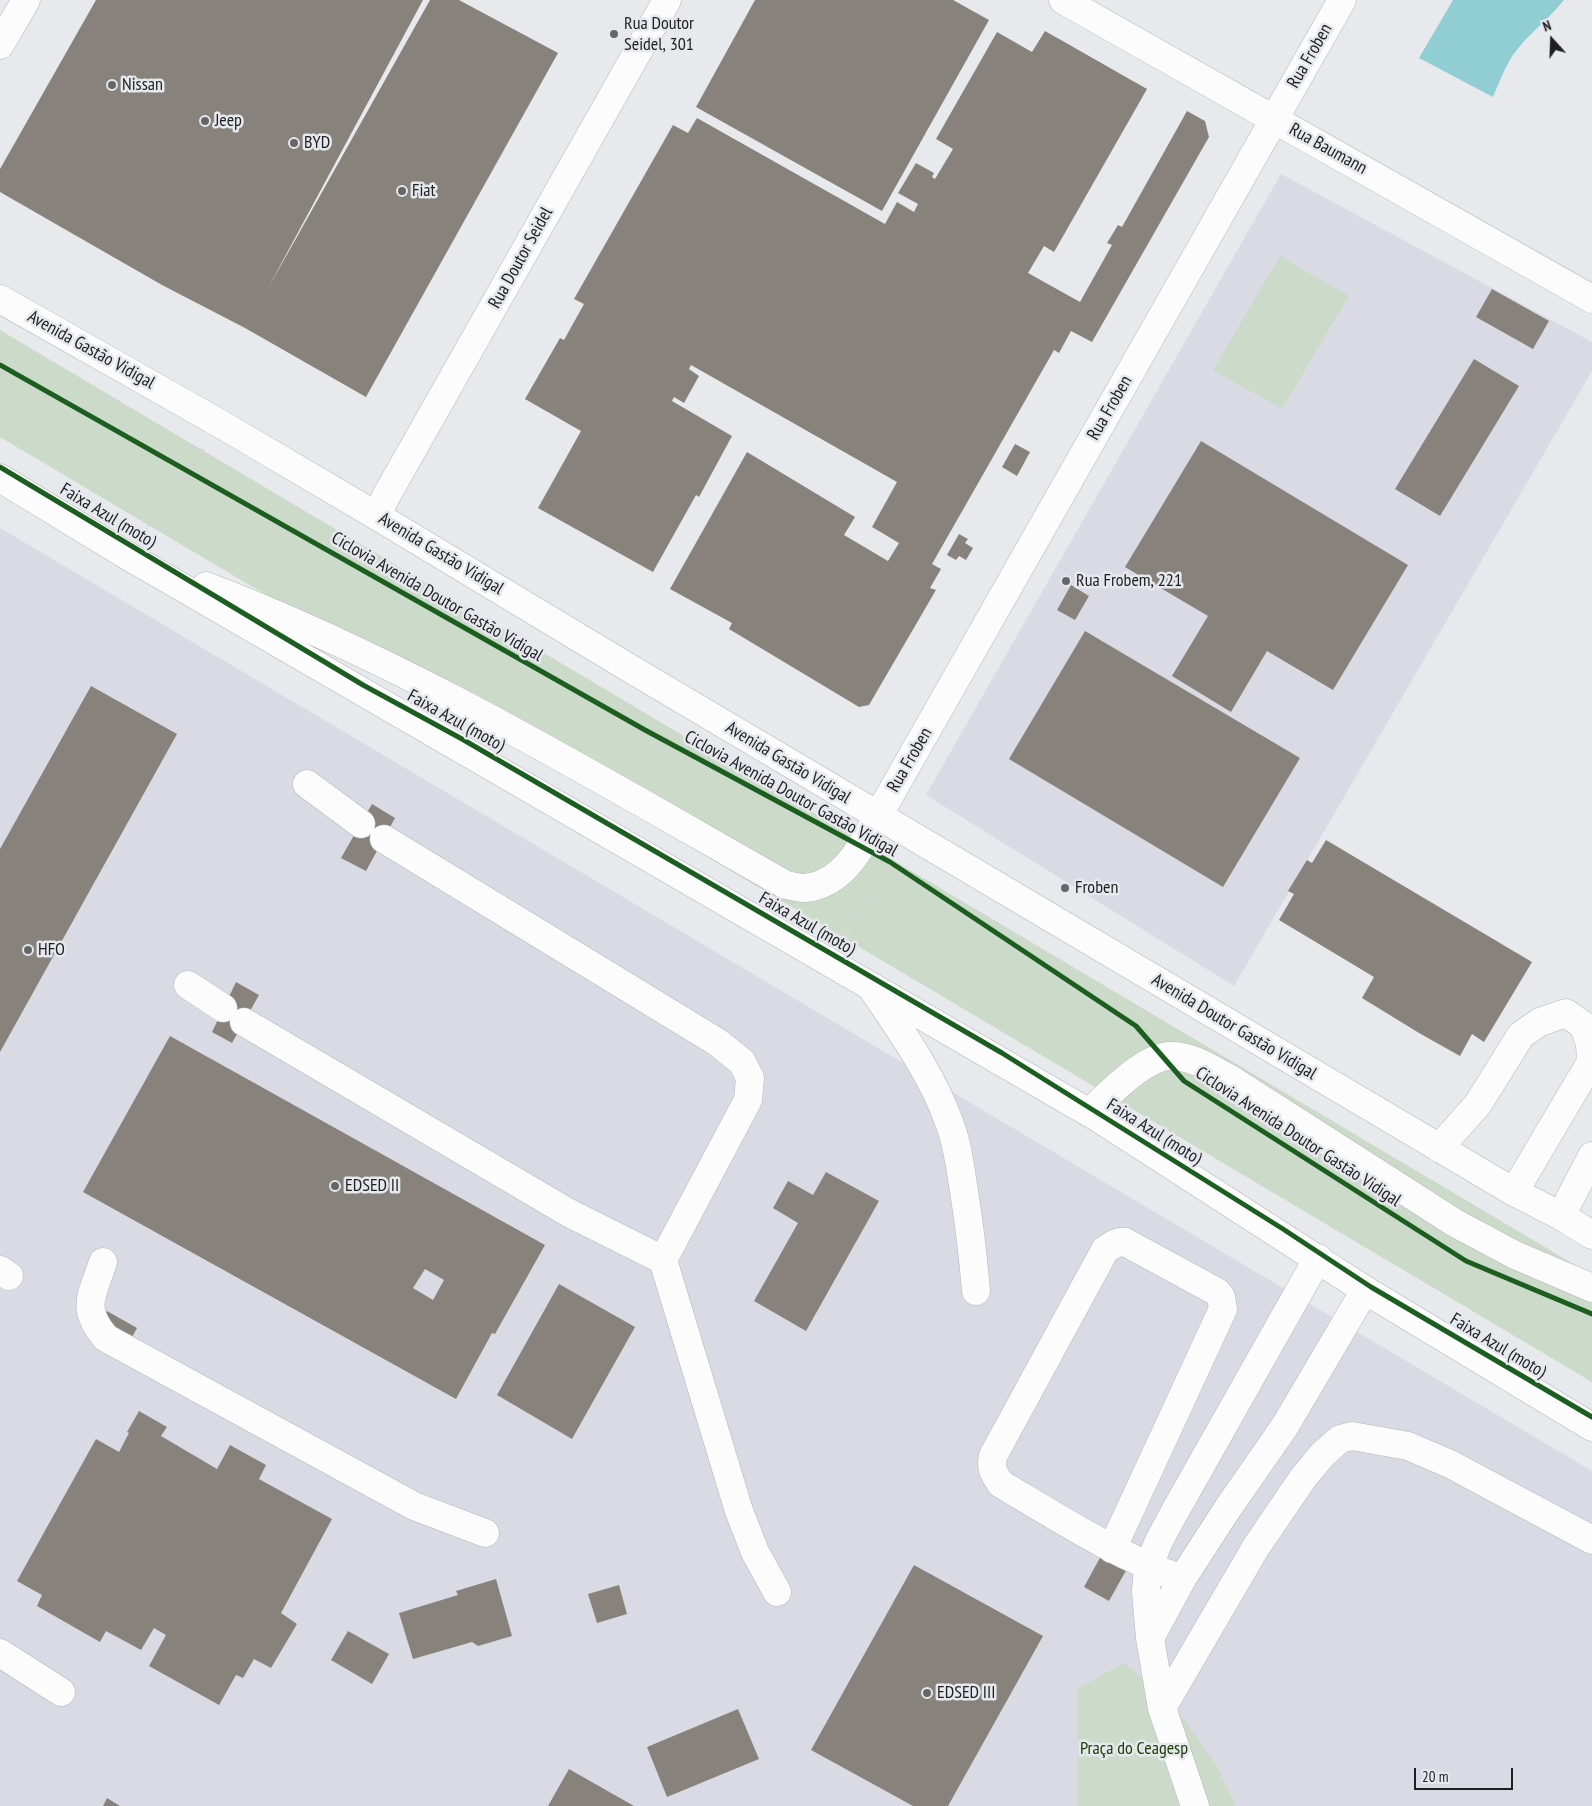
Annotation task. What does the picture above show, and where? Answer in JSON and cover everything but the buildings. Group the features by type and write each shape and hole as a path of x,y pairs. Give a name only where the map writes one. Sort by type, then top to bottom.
{"main road":[{"path":"0,45 26,0"},
{"name":"Rua Doutor Seidel","path":"377,516 385,498 667,0"},
{"name":"Rua Baumann","path":"1063,0 1592,299"},
{"name":"Rua Froben","path":"186,578 263,608 374,658 550,752 786,885 804,888 821,884 834,877 846,867 862,847 1342,0"},
{"name":"Avenida Gastão Vidigal","path":"0,299 219,423 377,516 878,816"},
{"name":"Faixa Azul (moto)","path":"0,467 131,552"},
{"path":"0,478 131,552 872,988 1090,1111 1365,1290 1592,1427"},
{"path":"131,552 186,578"},
{"name":"Faixa Azul (moto)","path":"186,578 363,685 462,739 1002,1053 1090,1111 1283,1228 1371,1287 1592,1417"},
{"path":"307,784 361,824"},
{"name":"Avenida Doutor Gastão Vidigal","path":"878,816 1439,1148 1592,1235"},
{"path":"384,839 717,1042 742,1062 750,1078 748,1100 662,1260 739,1511 755,1552 777,1592"},
{"path":"188,985 234,1015 569,1213 662,1260"},
{"path":"872,988 924,1070 950,1123 959,1158 971,1233 976,1291"},
{"path":"1439,1148 1478,1104 1521,1034 1540,1022 1566,1014 1584,1026 1590,1044 1591,1062 1514,1192"},
{"path":"1090,1111 1131,1075 1162,1057 1173,1055 1201,1062 1455,1223 1515,1255 1592,1288"},
{"path":"1561,1216 1592,1156"},
{"path":"1112,1549 1223,1309 1221,1297 1217,1292 1125,1242 1114,1244 1105,1250 993,1456 991,1466 994,1474 1002,1484 1112,1549 1148,1567 1182,1579"},
{"path":"1195,1806 1162,1708 1150,1638 1146,1591 1148,1567 1159,1541 1318,1258"},
{"path":"103,1262 89,1304 91,1316 97,1328 106,1338 414,1506 485,1533"},
{"path":"1150,1638 1182,1579 1228,1508 1286,1426 1365,1290"},
{"path":"1162,1708 1256,1547 1303,1478 1323,1454 1340,1439 1352,1436 1408,1446 1450,1464 1592,1540"},
{"path":"0,1653 61,1692"}],"path":[{"path":"131,552 189,472 219,423"},
{"path":"180,467 197,476"},
{"path":"835,956 908,834"}],"shaded area":[{"path":"1281,174 1592,342 1592,371 1234,986 926,795"},
{"path":"0,528 1592,1471 1592,1806 0,1806"}],"green space":[{"path":"1280,256 1349,296 1282,409 1213,370"},
{"path":"0,330 1592,1275 1592,1382 0,437"},
{"name":"Praça do Ceagesp","path":"1124,1663 1172,1702 1215,1763 1236,1806 1077,1806 1078,1688"}],"water":[{"path":"1453,0 1564,0 1513,55 1493,97 1419,58"}],"cycle path":[{"name":"Ciclovia Avenida Doutor Gastão Vidigal","path":"0,365 645,730 890,862 1136,1026 1184,1081 1466,1261 1592,1314"},
{"path":"0,467 363,685 462,739 1002,1053 1283,1229 1371,1287 1592,1417"}],"place":[{"name":"Rua Doutor Seidel, 301","path":"614,34"},
{"name":"Nissan","path":"112,85"},
{"name":"Jeep","path":"205,121"},
{"name":"BYD","path":"294,143"},
{"name":"Fiat","path":"402,191"},
{"name":"Rua Frobem, 221","path":"1066,581"},
{"name":"Froben","path":"1065,888"},
{"name":"HFO","path":"28,950"},
{"name":"EDSED II","path":"335,1186"},
{"name":"EDSED III","path":"927,1693"}]}
